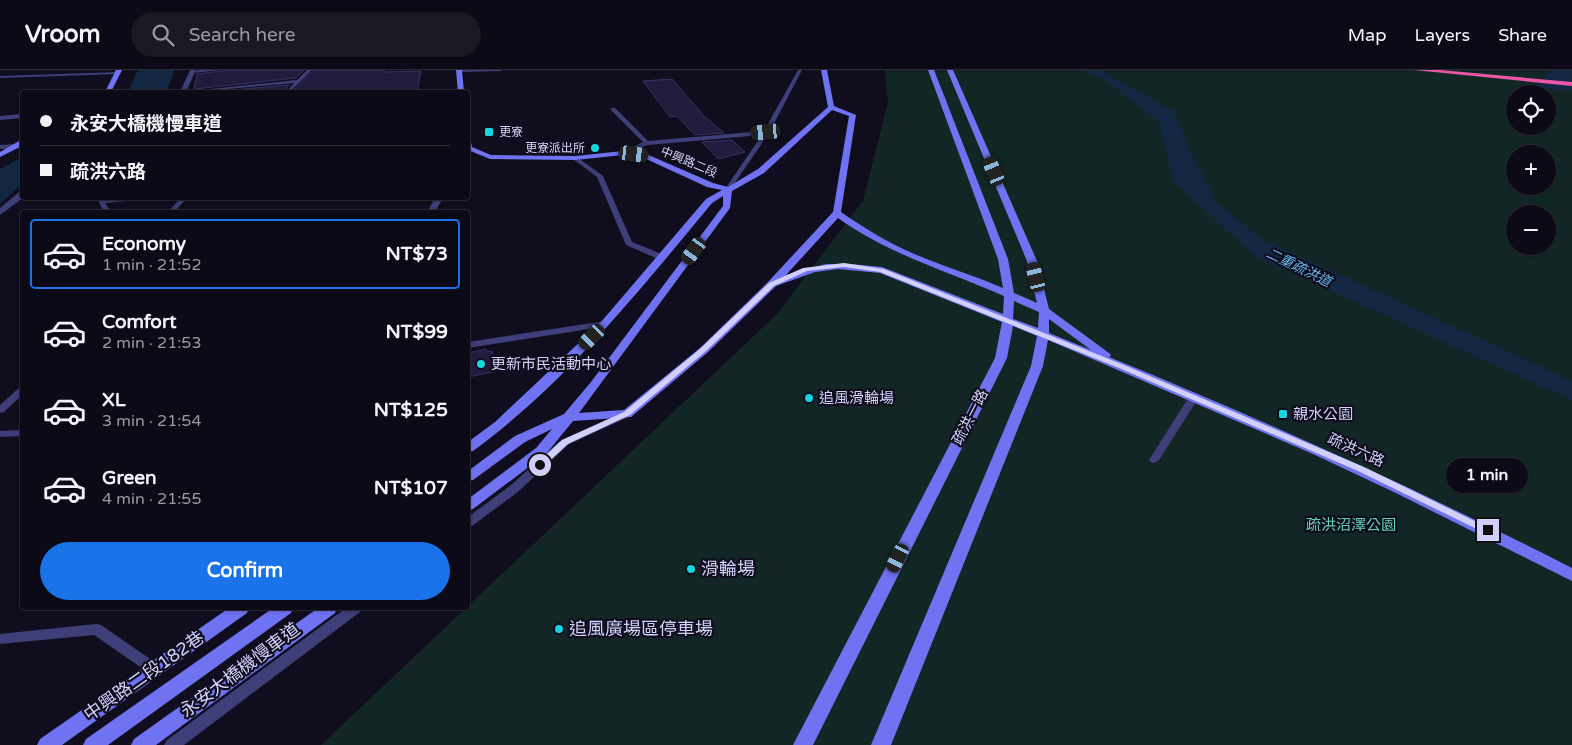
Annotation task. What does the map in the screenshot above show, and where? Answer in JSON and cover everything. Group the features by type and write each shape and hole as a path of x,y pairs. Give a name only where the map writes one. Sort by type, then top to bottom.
{"highway":[{"path":"1417,70 1572,83"},
{"path":"1444,70 1572,83"}],"street":[{"path":"824,70 831,107"},
{"name":"疏洪一路","path":"803,745 1000,358 1008,321 1009,294 1003,259 932,70"},
{"path":"881,745 1037,366 1043,335 1044,310 1032,261 950,70"},
{"path":"109,90 119,71"},
{"path":"185,90 193,71"},
{"path":"459,71 461,90"},
{"path":"470,447 500,425 605,324 709,201 761,171 831,107"},
{"path":"470,476 520,439 568,417 627,414 704,350 772,284 836,213 853,116 831,107"},
{"path":"0,118 20,116"},
{"path":"0,155 20,144"},
{"name":"中興路二段","path":"470,148 490,157 575,158 623,153 644,155 710,186 728,189"},
{"path":"470,504 541,451 595,385 727,206 728,189"},
{"path":"0,212 20,196"},
{"name":"疏洪六路","path":"836,213 865,234 909,255 960,273 1044,310 1121,367"},
{"name":"疏洪六路","path":"772,284 805,270 824,267 844,265 882,270 1194,397 1370,473 1488,530 1572,575"},
{"name":"中興路二段182巷","path":"47,745 238,610"},
{"path":"93,745 282,610"},
{"path":"141,745 326,610"}],"lane":[{"path":"193,71 218,70"},
{"path":"290,90 310,70"},
{"path":"459,71 500,70"},
{"path":"728,189 766,132 795,84 800,70"},
{"path":"0,78 119,71"},
{"path":"205,90 300,81"},
{"path":"613,109 647,143"},
{"path":"623,153 647,143 766,132"},
{"path":"0,147 20,144"},
{"path":"575,158 600,176 629,243 661,257"},
{"path":"101,200 105,209 108,210"},
{"path":"173,210 182,200"},
{"path":"470,344 605,324"},
{"path":"0,410 20,392"},
{"path":"1154,460 1194,397"},
{"path":"470,522 515,488 565,442 627,414"},
{"path":"0,434 20,433"},
{"name":"永安大橋機慢車道","path":"172,745 352,610"},
{"path":"0,639 96,629 154,669"}],"green space":[{"name":"疏洪沼澤公園","path":"885,70 1572,70 1572,745 321,745 464,610 470,610 470,604 777,314 863,201 888,103"}],"water":[{"path":"138,70 175,70 167,90 129,90"},
{"name":"二重疏洪道","path":"1081,70 1100,70 1174,111 1192,154 1217,203 1260,238 1572,381 1572,400 1256,257 1173,181 1159,122 1106,81"},
{"path":"1552,70 1572,70 1572,91 1556,90 1556,85 1537,85"},
{"path":"20,158 20,186 0,204 0,169"}],"building":[{"path":"230,70 304,70 296,78 194,89 197,74"},
{"path":"314,70 421,71 417,90 294,90"},
{"path":"672,79 704,116 724,133 695,135 677,116 670,117 643,81"},
{"path":"289,85 285,90 232,90"},
{"path":"732,140 745,152 718,159 702,142"},
{"name":"更新市民活動中心","path":"486,349 486,352 492,351 496,369 492,370 493,372 470,377 470,353"}],"place":[{"name":"更寮","path":"489,132"},
{"name":"更寮派出所","path":"595,148"},
{"name":"更新市民活動中心","path":"481,364"},
{"name":"追風滑輪場","path":"809,398"},
{"name":"親水公園","path":"1283,414"},
{"name":"滑輪場","path":"691,569"},
{"name":"追風廣場區停車場","path":"559,629"}],"route":[{"path":"540,465 565,442 627,414 704,350 772,284 805,270 844,265 882,270 1194,397 1361,469 1488,530"}]}
